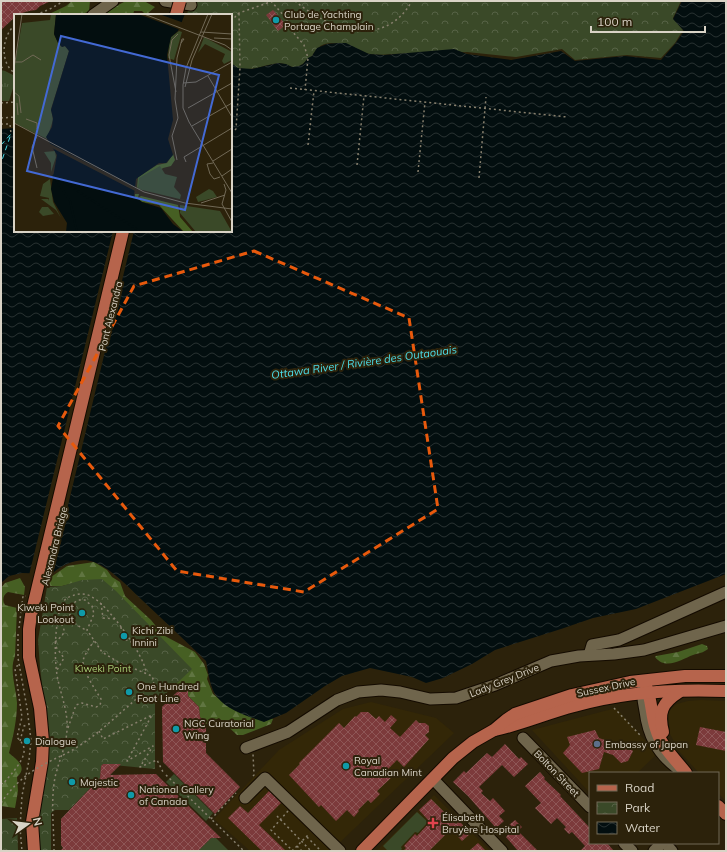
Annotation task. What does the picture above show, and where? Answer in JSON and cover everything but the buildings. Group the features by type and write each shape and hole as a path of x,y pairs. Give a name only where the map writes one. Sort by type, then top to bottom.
{"main road":[{"path":"177,14 186,2"},
{"path":"183,14 186,2"},
{"path":"34,597 123,232"},
{"name":"Pont Alexandra","path":"89,401 131,232"},
{"name":"Alexandra Bridge","path":"34,851 32,822 42,762 43,740 42,718 38,693 34,597 89,401"},
{"name":"Sussex Drive","path":"362,851 462,751 515,714 590,690 643,680 685,676 726,676"},
{"path":"643,680 645,694 658,736 684,772"},
{"name":"Sussex Drive","path":"494,730 519,724 575,705 602,699 645,694 726,691"},
{"path":"676,760 663,732 661,714 666,702 680,692"}],"street":[{"path":"94,14 113,1"},
{"path":"165,1 186,2"},
{"path":"589,655 592,644 619,640 726,592"},
{"name":"Lady Grey Drive","path":"249,747 288,732 337,700 358,692 381,690 400,692 430,700 456,698 495,685 551,661 589,655 614,654 644,650 726,626"},
{"path":"645,694 646,718 654,744 670,763 684,772"},
{"name":"Bolton Street","path":"524,738 589,806"},
{"path":"245,798 266,778 340,851"},
{"path":"433,779 502,851"},
{"path":"654,851 662,844"},
{"path":"664,844 672,851"}],"path":[{"path":"38,14 64,1"},
{"path":"232,20 239,13 271,1 284,16 291,30 304,45 308,58 305,90"},
{"path":"296,1 311,13 330,23 349,29 362,31 380,28 391,24 400,17 412,1"},
{"path":"232,132 236,129 240,76 241,49 239,13"},
{"path":"14,26 7,33 3,42 1,53 5,66 14,73"},
{"path":"1,68 5,66"},
{"path":"290,88 567,117"},
{"path":"308,145 314,91"},
{"path":"357,164 364,96"},
{"path":"479,178 486,97"},
{"path":"1,103 14,102"},
{"path":"418,172 425,102"},
{"path":"1,118 14,117"},
{"path":"1,124 10,124 11,134"},
{"path":"68,730 57,670 56,642 58,619 63,602 68,597 77,594 86,594 100,602 121,626 132,642 146,672"},
{"path":"22,851 20,828 22,796 31,740 18,658 19,622 24,596 34,597"},
{"path":"1,803 23,777 38,767 72,750 99,731 154,682 153,677 146,672 118,662 102,652 87,630 80,627 71,618 71,606 78,600 88,602 93,608 94,614 87,630"},
{"path":"100,602 103,618 116,620"},
{"path":"56,642 64,632 64,628 58,619"},
{"path":"121,626 122,638 132,642"},
{"path":"54,851 54,785 63,755 68,730 76,705 82,703 96,707 101,703 101,699 83,664 83,659 94,641"},
{"path":"56,646 64,658 57,670"},
{"path":"1,782 3,784 22,761 24,756 24,746 17,737 22,717 15,669 19,665 25,665"},
{"path":"612,706 640,735"},
{"path":"99,731 103,739 152,715 127,761 153,746 140,767 157,760 163,772"},
{"path":"20,741 24,726 29,724"},
{"path":"249,747 254,775"},
{"path":"32,773 34,767"},
{"path":"166,775 244,851"},
{"path":"211,819 231,799"},
{"path":"294,805 271,830 292,851 316,826"},
{"path":"277,816 311,851"},
{"path":"306,837 321,851"},
{"path":"297,846 302,851"}],"highlighted area":[{"path":"254,251 409,318 438,509 304,592 177,571 58,426 134,286"}],"shaded area":[{"path":"688,701 726,701 726,801 719,794 719,772 698,772 679,751 670,734 668,715 671,709 677,704"},
{"path":"371,702 436,718 454,733 331,851 250,851 214,819 279,750 343,709"},
{"name":"Embassy of Japan","path":"616,708 657,754 638,772 589,772 589,792 532,730"},
{"name":"Élisabeth Bruyère Hospital","path":"434,795 490,851 376,851"}],"green space":[{"path":"72,1 90,1 89,11 83,14 49,14 66,6"},
{"path":"126,1 144,1 155,7 147,14 142,11 134,11 133,14 104,14"},
{"path":"190,1 681,1 673,18 683,30 675,43 661,58 627,55 575,60 562,49 516,57 467,52 378,55 331,43 324,44 317,48 312,56 297,67 279,63 243,69 237,68 232,64 232,14 187,14"},
{"path":"1,70 14,76 14,85 9,101 1,101"},
{"path":"94,562 107,570 112,577 120,582 125,596 151,620 163,635 195,652 204,664 208,675 207,679 213,694 218,698 258,717 270,717 273,719 271,724 243,735 237,735 219,718 206,724 200,717 199,707 188,696 188,686 180,686 174,682 74,583 62,586 49,586 51,577 67,566"},
{"path":"20,578 25,587 24,595 8,592 3,599 5,605 17,608 13,679 17,709 9,753 18,761 22,770 17,777 18,791 15,808 1,806 1,588 5,583"},
{"name":"Kìwekì Point","path":"102,579 116,591 192,669 155,704 155,769 103,764 101,766 100,778 69,810 55,810 51,813 51,851 38,851 37,819 47,728 38,640 47,587 62,586 82,580"},
{"path":"702,644 707,646 708,649 674,663 664,663 655,657 678,652"},
{"path":"174,774 213,813 206,821 166,782"},
{"path":"417,812 428,822 418,833 415,832 401,847 402,849 400,851 388,851 383,846"},
{"path":"17,818 18,851 1,851 1,819"},
{"path":"211,838 216,838 229,851 198,851"}],"water":[{"name":"Ottawa River / Rivière des Outaouais","path":"682,1 726,1 726,574 636,609 593,618 495,650 472,664 443,678 426,683 412,677 370,668 342,676 286,713 264,722 232,709 222,702 217,697 213,689 206,661 125,584 101,565 83,560 77,561 66,564 52,574 22,573 9,576 1,583 1,129 14,128 14,232 232,232 232,64 238,68 252,69 278,63 286,64 292,67 299,66 312,56 317,48 327,44 338,43 346,43 369,54 384,55 454,49 467,54 511,60 561,51 575,61 625,56 661,60 684,31 673,19"}],"pier":[{"path":"113,232 134,232 51,576 29,575"}],"ferry route":[{"path":"1,145 11,134 1,163"}],"place":[{"name":"Club de Yachting Portage Champlain","path":"276,20"},
{"name":"Kìwekì Point Lookout","path":"82,613"},
{"name":"Kichi Zibi Innini","path":"124,636"},
{"name":"One Hundred Foot Line","path":"129,692"},
{"name":"NGC Curatorial Wing","path":"176,729"},
{"name":"Dialogue","path":"27,741"},
{"name":"Embassy of Japan","path":"597,744"},
{"name":"Royal Canadian Mint","path":"346,766"},
{"name":"Majestic","path":"72,782"},
{"name":"National Gallery of Canada","path":"131,795"},
{"name":"Élisabeth Bruyère Hospital","path":"433,823"}]}
